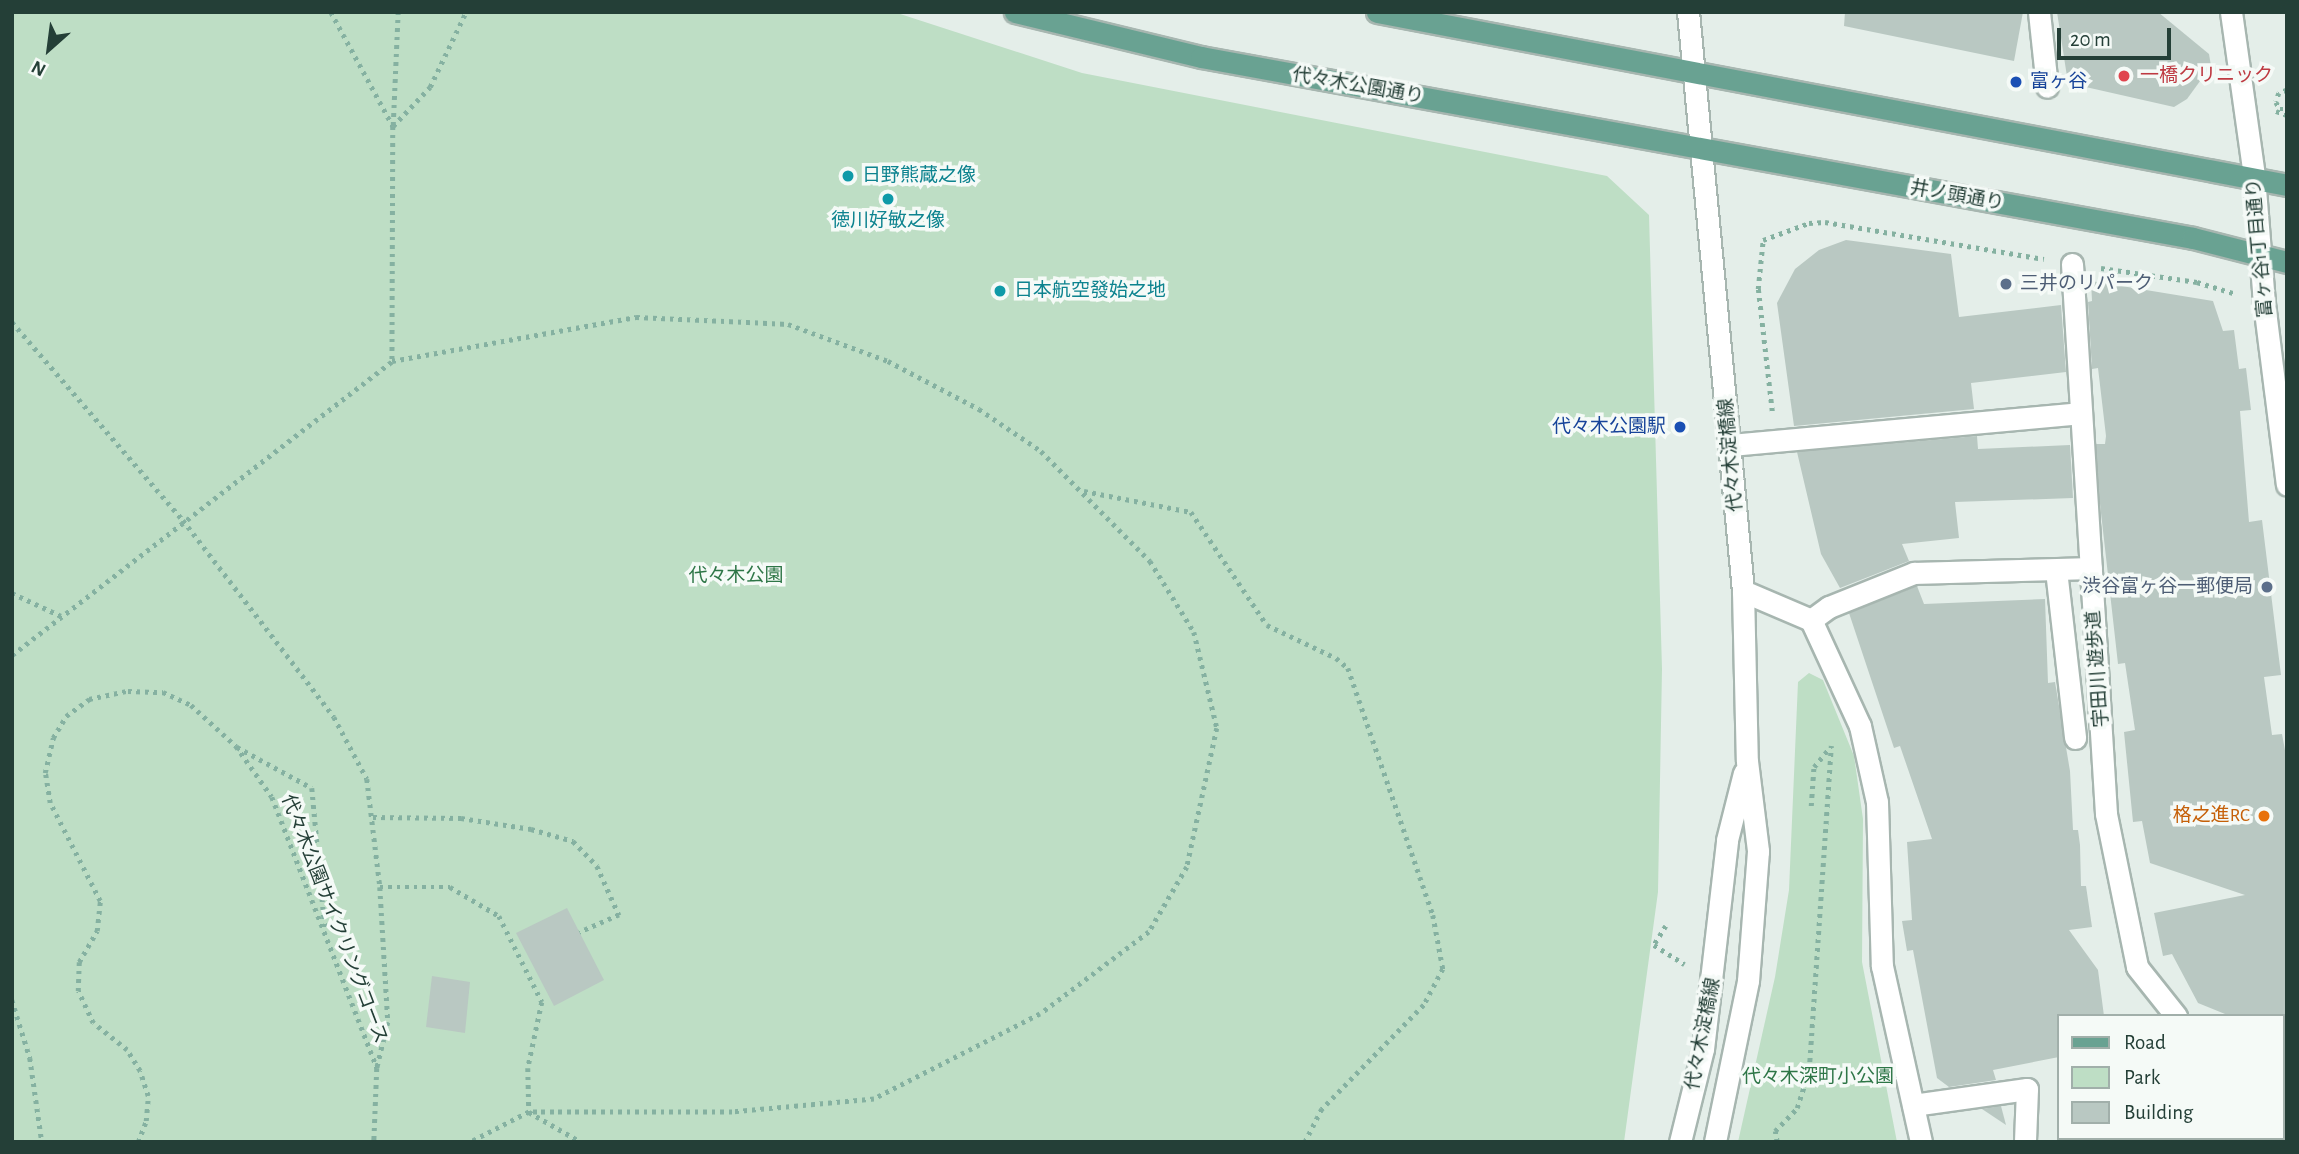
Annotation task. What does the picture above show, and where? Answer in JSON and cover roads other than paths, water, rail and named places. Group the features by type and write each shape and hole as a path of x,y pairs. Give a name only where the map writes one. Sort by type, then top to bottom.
{"main road":[{"name":"代々木公園通り","path":"1015,12 1200,57 1703,149"},
{"path":"1377,12 2254,176 2287,185"},
{"name":"井ノ頭通り","path":"1703,149 2260,253 2287,262"}],"street":[{"path":"1688,12 1703,149"},
{"path":"2039,12 2047,87"},
{"path":"2214,12 2231,20"},
{"name":"富ヶ谷1丁目通り","path":"2231,20 2254,176 2260,253 2287,485"},
{"name":"代々木淀橋線","path":"1703,149 1743,591 1747,761 1758,850 1757,907 1741,1021 1715,1142"},
{"name":"宇田川 遊歩道","path":"2073,264 2106,814 2137,967 2174,1014"},
{"path":"1730,445 2080,413"},
{"path":"1811,620 1829,607 1914,573 2091,568"},
{"path":"2056,570 2075,738"},
{"path":"1743,591 1811,620 1832,656 1857,719 1877,802 1882,966 1921,1142"},
{"name":"代々木淀橋線","path":"1680,1142 1703,1049 1727,840 1747,761"},
{"path":"1913,1105 2027,1089 2025,1142"}],"place":[{"name":"一橋クリニック","path":"2124,76"},
{"name":"富ヶ谷","path":"2016,82"},
{"name":"日野熊蔵之像","path":"848,176"},
{"name":"徳川好敏之像","path":"888,199"},
{"name":"三井のリパーク","path":"2006,284"},
{"name":"日本航空發始之地","path":"1000,291"},
{"name":"代々木公園駅","path":"1680,427"},
{"name":"渋谷富ヶ谷一郵便局","path":"2267,587"},
{"name":"格之進RC","path":"2264,816"}],"park label":[{"name":"代々木公園","path":"736,576"},
{"name":"代々木深町小公園","path":"1818,1077"}]}
